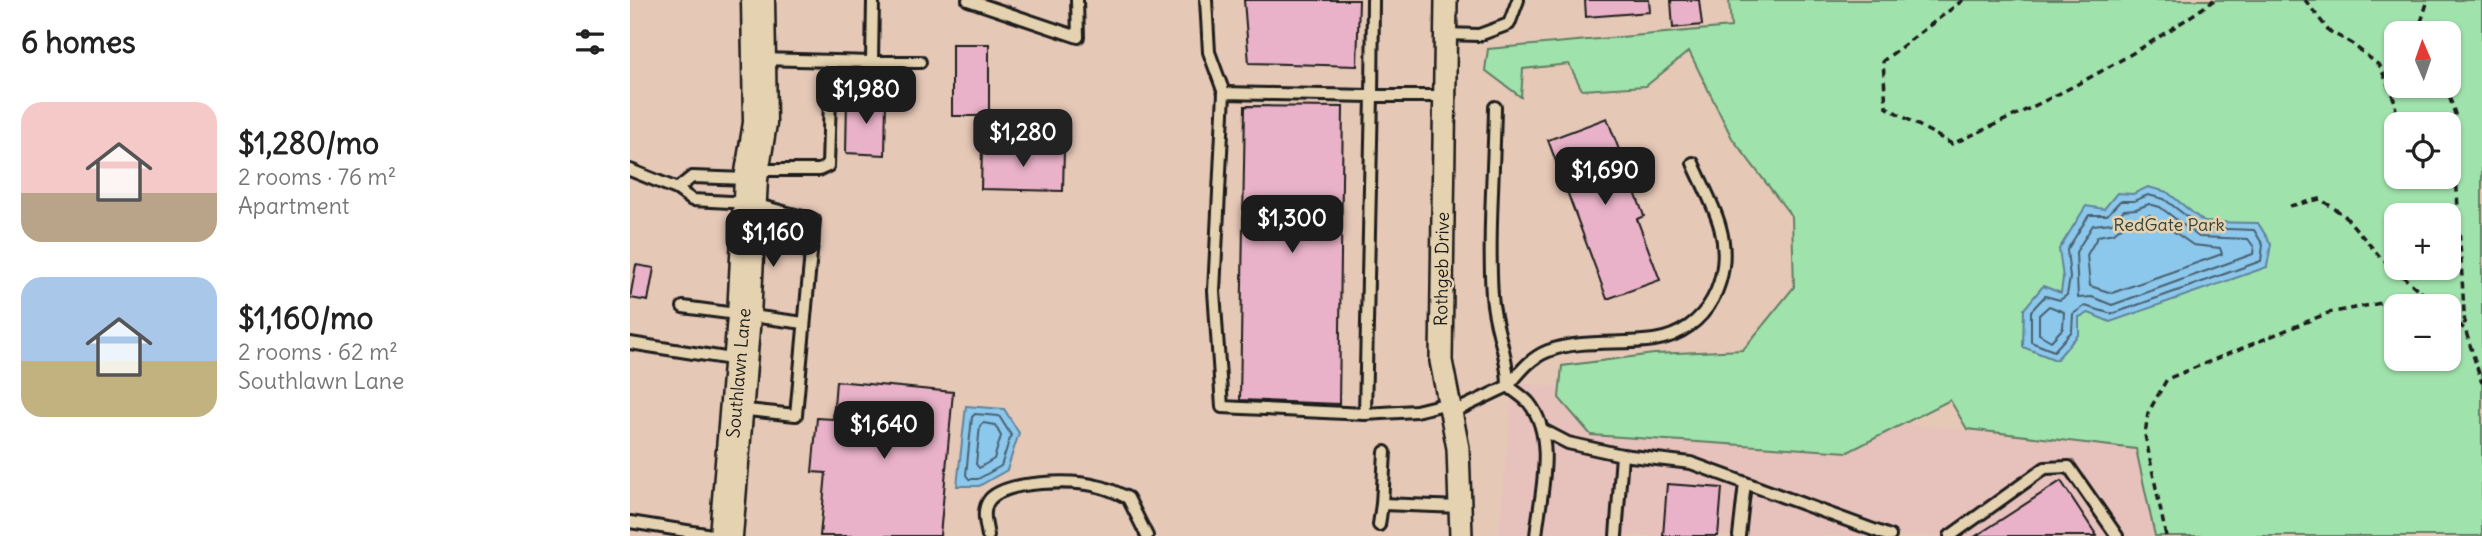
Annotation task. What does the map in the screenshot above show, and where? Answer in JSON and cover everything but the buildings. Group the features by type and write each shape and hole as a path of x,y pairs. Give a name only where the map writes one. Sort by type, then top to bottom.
{"street":[{"name":"Southlawn Lane","path":"726,536 744,316 751,184 760,123 758,0"},
{"name":"Rothgeb Drive","path":"1446,0 1441,361 1458,448 1461,536"}],"lane":[{"path":"872,62 873,0"},
{"path":"968,0 1078,37 1077,0"},
{"path":"1206,0 1209,52 1224,93 1214,291 1222,407 1365,414 1450,408 1508,386 1531,360 1549,351 1657,340 1678,332 1704,316 1726,265 1720,228 1693,163"},
{"path":"1365,414 1373,0"},
{"path":"1446,34 1479,35 1509,24 1518,0"},
{"path":"759,59 920,62"},
{"path":"630,170 677,189 692,201 828,166 831,61"},
{"path":"1224,93 1445,96"},
{"path":"1495,107 1492,297 1498,330 1508,361 1508,386"},
{"path":"677,189 692,177 751,184 814,219 796,415 736,409"},
{"path":"683,307 804,323"},
{"path":"630,343 740,360"},
{"path":"1508,386 1529,403 1543,430 1544,458 1536,536"},
{"path":"1543,430 1568,443 1622,455 1691,463 1871,533 1890,536"},
{"path":"1379,525 1385,452"},
{"path":"1615,536 1622,455"},
{"path":"1950,536 2045,468 2054,466 2069,467 2117,536"},
{"path":"988,536 984,513 990,499 1012,488 1055,482 1094,485 1128,498 1147,536"},
{"path":"1739,536 1745,483"},
{"path":"1382,504 1461,507"},
{"path":"630,522 718,536"}],"path":[{"path":"1963,0 1883,61 1886,107 1952,144 2054,99 2154,43 2214,0"},
{"path":"2305,0 2329,31 2351,43 2380,66 2395,102 2396,112"},
{"path":"2421,21 2428,0"},
{"path":"2457,189 2465,328 2482,383"},
{"path":"2290,206 2320,199 2344,215 2382,259 2424,294"},
{"path":"2166,536 2144,435 2148,413 2167,379 2328,313 2384,303"},
{"path":"2461,325 2465,328"}],"shaded area":[{"path":"1513,382 2136,449 2155,536 1499,536"}],"green space":[{"name":"RedGate Park","path":"1729,0 2482,0 2482,536 2155,536 2136,449 1967,429 1950,400 1848,452 1591,435 1559,398 1562,366 1654,354 1743,350 1794,287 1792,217 1732,138 1689,51 1646,86 1582,90 1569,64 1523,69 1521,97 1485,70 1488,49 1731,27"}],"water":[{"path":"2148,187 2167,192 2204,222 2258,223 2271,244 2267,267 2110,322 2089,313 2079,317 2079,334 2056,360 2023,347 2024,309 2043,286 2061,293 2063,278 2059,249 2086,206 2104,209 2117,193 2133,194"},
{"path":"966,406 1004,409 1019,433 1007,470 979,486 957,486"}]}
